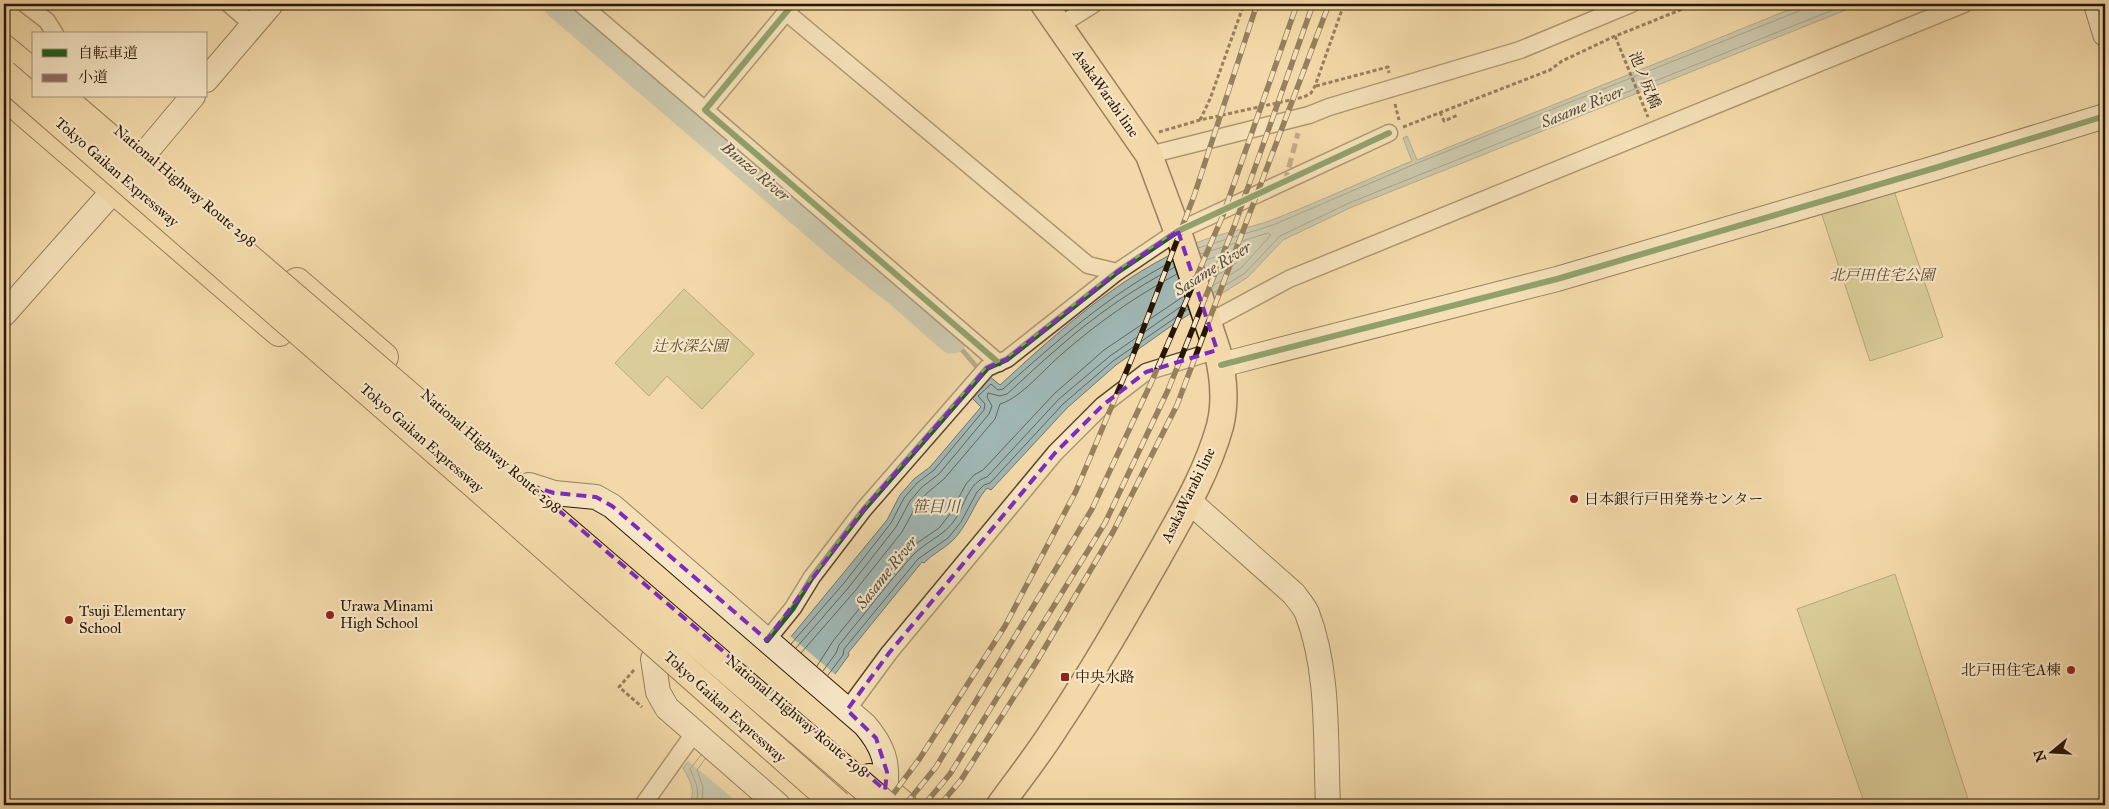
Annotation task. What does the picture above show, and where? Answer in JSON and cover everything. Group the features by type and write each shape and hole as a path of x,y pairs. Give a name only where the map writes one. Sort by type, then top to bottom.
{"highway":[{"path":"4,37 32,58"},
{"path":"4,49 32,72"},
{"name":"Tokyo Gaikan Expressway","path":"4,74 488,494 838,805"},
{"name":"Tokyo Gaikan Expressway","path":"62,98 501,473 891,800"},
{"name":"National Highway Route 298","path":"81,98 348,326 673,611 812,729 891,800"},
{"path":"10,104 115,189 780,768 820,805"}],"main road":[{"name":"AsakaWarabi line","path":"1000,805 1054,730 1112,640 1189,500 1208,460 1220,424 1223,392 1219,358 1150,145 1044,4"}],"street":[{"path":"25,4 47,21 53,32"},
{"path":"229,4 253,25"},
{"path":"208,78 271,4"},
{"path":"581,4 999,363"},
{"path":"1059,26 1094,4"},
{"path":"1205,317 1289,279 1964,4"},
{"path":"2096,4 2105,34"},
{"path":"1150,145 1309,115 1328,107 1520,50 1625,5"},
{"path":"705,110 790,8 1088,265 1117,272"},
{"path":"4,314 115,189 191,98"},
{"path":"842,705 889,653 1055,453 1104,405 1146,372 1219,358 1557,279 2105,116"},
{"path":"770,643 812,577 864,509 987,368 1007,359 1117,272 1180,236 1389,133"},
{"path":"529,485 554,493 596,496 612,506 842,705 876,738 883,755 891,800"},
{"path":"1189,500 1294,594 1306,611 1315,639 1323,686 1328,805"},
{"path":"654,659 658,692 667,708 771,800"},
{"path":"643,805 698,734"}],"path":[{"path":"1200,120 1210,99 1244,4"},
{"path":"1150,145 1200,120 1304,97 1311,93 1344,4"},
{"path":"1315,86 1388,68 1401,128 1550,70 1562,61 1615,36 1695,4"},
{"path":"1440,112 1444,121 1458,115"}],"highlighted area":[{"path":"1178,231 1217,350 1146,372 1103,405 1055,453 889,653 847,710 876,738 887,772 885,790 529,485 554,493 596,497 612,506 767,640 864,509 987,368 1007,359 1117,272"}],"green space":[{"name":"北戸田住宅公園","path":"1893,188 1943,337 1870,361 1821,212"},
{"name":"辻水深公園","path":"684,289 754,354 702,409 667,376 649,396 615,363"},
{"path":"1895,574 1970,805 1865,805 1797,609"}],"water":[{"name":"笹目川","path":"1803,4 1861,4 1352,207 1283,240 1248,277 1174,324 1116,365 1067,408 991,490 987,488 958,535 924,563 922,562 848,653 849,655 739,805 688,805 691,800 692,791 683,768 887,520 900,495 914,479 930,467 981,407 970,396 989,376 1000,385 1092,305 1117,287 1168,256 1196,243 1272,220 1412,161 1403,138 1407,136 1417,160"}],"pier":[{"path":"789,635 837,676 741,805 687,760"}],"waterway":[{"name":"Bunzo River","path":"559,4 952,338"},
{"path":"952,338 981,372"}],"railway":[{"path":"885,805 920,758 1005,626 1076,491 1132,358 1194,196 1257,4"},
{"path":"905,805 936,767 1092,509 1151,383 1223,215 1297,4"},
{"path":"924,805 950,774 1105,523 1168,390 1235,224 1313,4"},
{"path":"940,805 961,780 1037,661 1113,532 1177,405 1329,4"}],"marked path":[{"path":"1285,182 1298,133"}],"cycle path":[{"path":"793,4 705,110 999,363"},
{"path":"1221,365 1557,279 2105,116"},
{"path":"767,640 793,608 812,577 864,509 987,368 1007,359 1117,272 1178,231 1389,133"}],"place":[{"name":"日本銀行戸田発券センター","path":"1574,499"},
{"name":"Urawa Minami High School","path":"330,615"},
{"name":"Tsuji Elementary School","path":"69,620"},
{"name":"北戸田住宅A棟","path":"2071,670"},
{"name":"中央水路","path":"1065,677"}],"water label":[{"name":"Sasame River","path":"1582,106"},
{"name":"Sasame River","path":"1212,268"},
{"name":"Sasame River","path":"886,572"}]}
